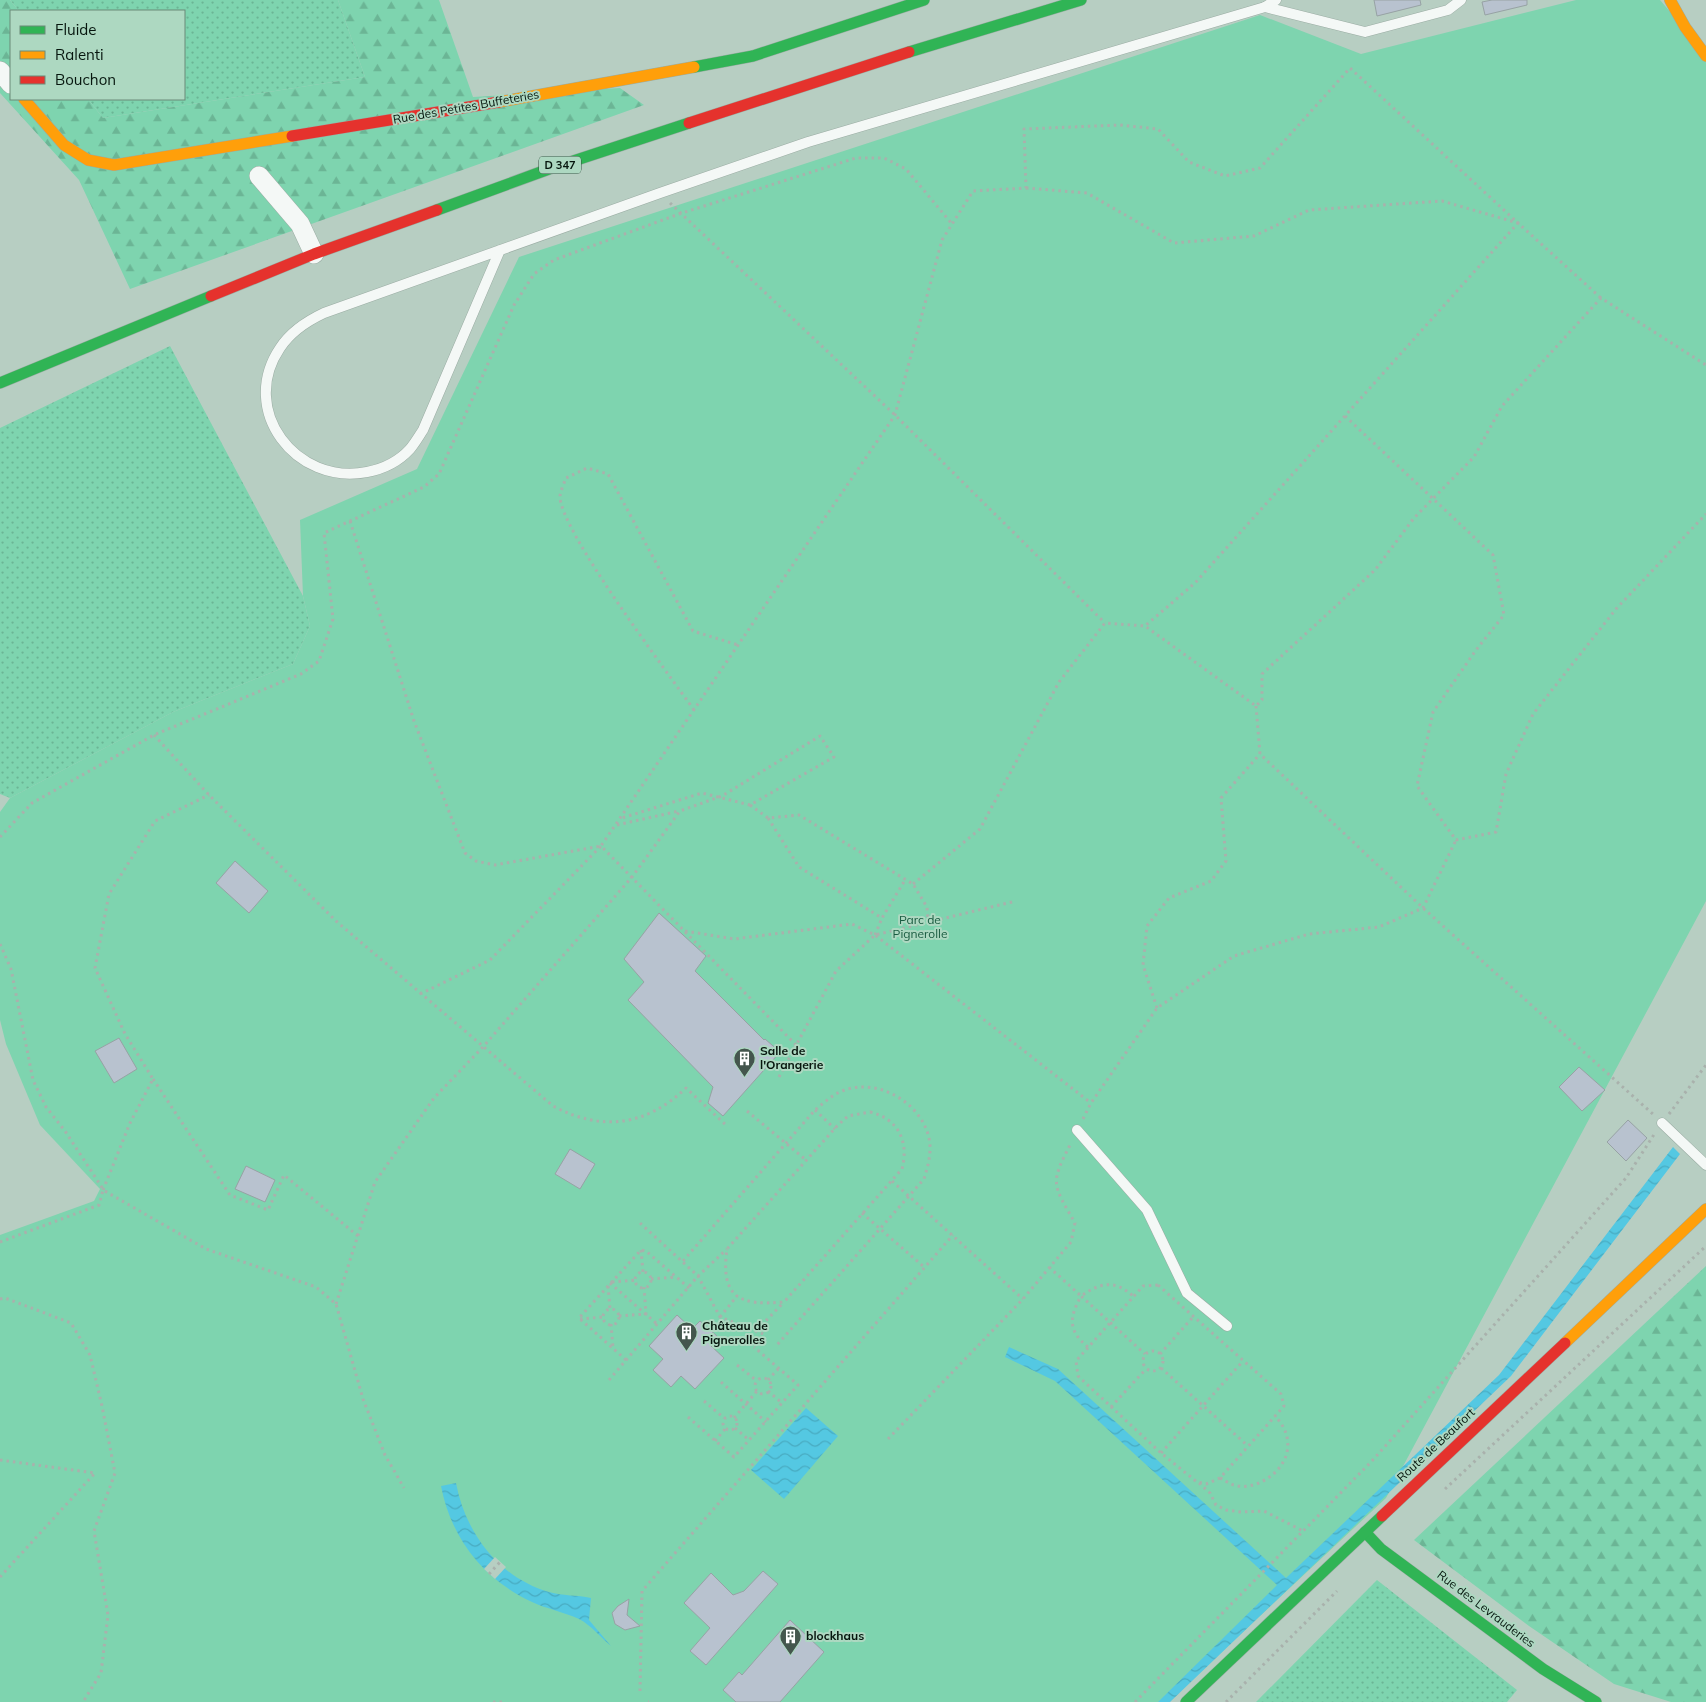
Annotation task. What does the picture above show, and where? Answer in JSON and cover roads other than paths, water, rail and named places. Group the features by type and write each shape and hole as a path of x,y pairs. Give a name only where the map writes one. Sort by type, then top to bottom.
{"street":[{"name":"Rue des Petites Buffeteries","path":"25,100 64,145 88,160 114,165 469,108 753,56 924,0"},
{"name":"D 347","path":"0,383 314,254 549,169 796,87 982,28 1081,0"},
{"path":"1670,0 1685,27 1706,56"},
{"path":"0,71 10,83"},
{"path":"259,176 300,224 314,254"},
{"name":"Route de Beaufort","path":"1186,1702 1706,1209"},
{"name":"Rue des Levrauderies","path":"1365,1532 1381,1548 1543,1669 1596,1702"}],"lane":[{"path":"500,250 423,430 410,449 395,461 377,470 355,475 318,468 300,460 286,446 269,416 268,379 272,363 280,348 291,334 306,322 324,313 500,250 660,193 837,134 1265,7 1276,0"},
{"path":"1265,7 1365,32 1448,10 1461,0"},
{"path":"1662,1123 1706,1165"},
{"path":"1077,1130 1146,1210 1187,1293 1227,1326"}],"water":[{"path":"1673,1147 1680,1154 1511,1376 1170,1702 1158,1702 1277,1585 1055,1381 1005,1357 1009,1347 1058,1369 1286,1578 1499,1375"},
{"path":"806,1408 838,1436 784,1499 751,1470"},
{"path":"456,1483 467,1519 487,1551 515,1576 531,1585 549,1592 591,1598 589,1620 611,1646 583,1622 514,1593 484,1569 461,1539 446,1505 441,1486"}],"place":[{"name":"Salle de l'Orangerie","path":"744,1077"},
{"name":"Château de Pignerolles","path":"686,1352"},
{"name":"blockhaus","path":"790,1655"}],"park label":[{"name":"Parc de Pignerolle","path":"920,927"}]}
